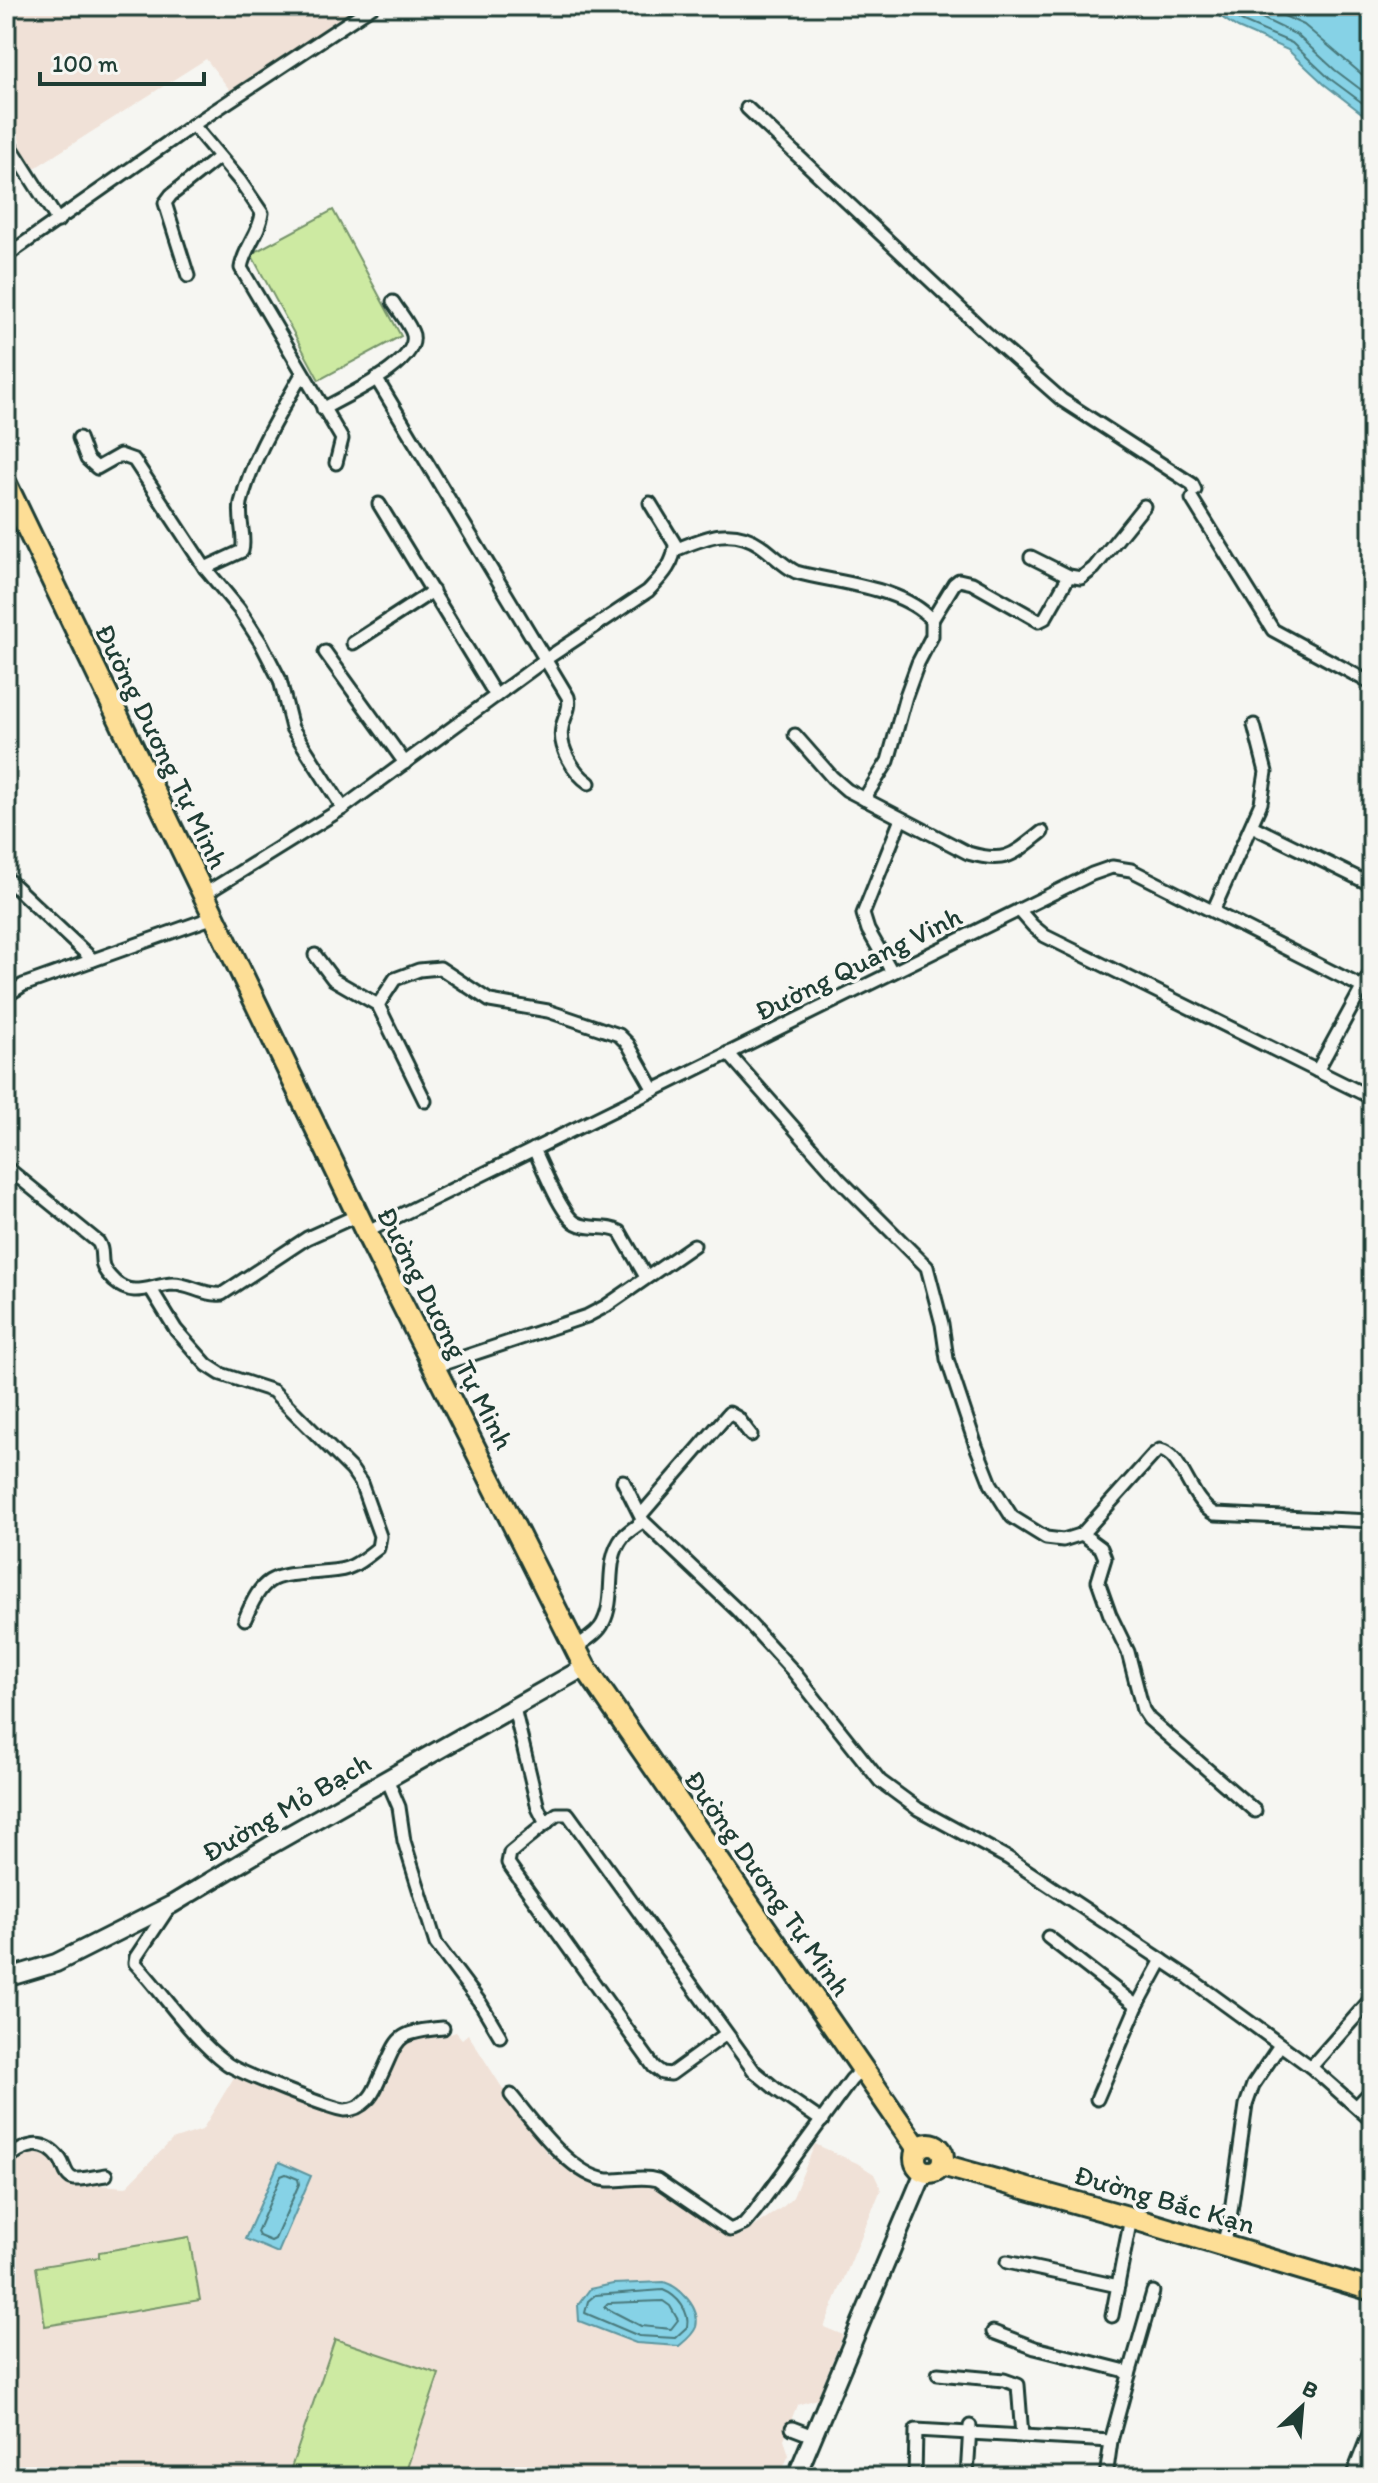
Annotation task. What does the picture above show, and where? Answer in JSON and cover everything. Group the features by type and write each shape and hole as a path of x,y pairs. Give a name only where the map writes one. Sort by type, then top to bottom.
{"highway":[{"name":"Đường Dương Tự Minh","path":"6,484 362,1223 585,1667 918,2149 924,2144 937,2146 944,2158 933,2169"},
{"name":"Đường Bắc Kạn","path":"933,2169 1131,2218 1372,2290"}],"street":[{"path":"6,256 193,125 373,6"},
{"path":"747,108 984,331 1062,400 1192,484 1193,495 1273,630 1372,681"},
{"path":"193,125 262,213 259,228 248,244 241,268 342,439 336,463"},
{"path":"6,139 58,221"},
{"path":"188,276 165,203 219,157"},
{"path":"323,409 395,367 411,350 413,333 393,302"},
{"path":"205,568 238,554 244,548 239,517 248,478 302,374"},
{"path":"376,378 568,697 570,706 561,733 577,775 589,783"},
{"path":"79,438 87,459 97,468 120,455 134,460 205,568 239,609 261,643 280,680 292,728 343,808"},
{"path":"203,895 343,808 546,659 648,591 661,577 675,550 675,544 650,503"},
{"path":"379,504 496,696"},
{"path":"1031,557 1069,576 1081,578 1088,574 1144,506"},
{"path":"675,550 714,534 747,538 759,543 786,568 894,595 932,620"},
{"path":"864,799 888,761 906,696 932,636 932,620 959,580 972,583 1039,621 1045,618 1069,576"},
{"path":"353,643 433,591"},
{"path":"325,652 405,763"},
{"path":"1213,911 1261,803 1266,772 1254,725"},
{"path":"795,735 847,790 968,853 1003,859 1042,832"},
{"path":"892,972 868,930 863,914 901,819"},
{"path":"1252,826 1372,885"},
{"name":"Đường Quang Vinh","path":"6,1167 98,1242 102,1247 103,1266 113,1280 129,1290 138,1292 170,1284 212,1295 222,1294 307,1238 362,1223 534,1149 1092,874 1112,867 1131,870 1367,990"},
{"path":"6,878 93,960"},
{"path":"1019,910 1045,936 1372,1098"},
{"path":"6,996 23,985 214,917"},
{"path":"315,955 333,979 378,1005 425,1101"},
{"path":"378,1005 395,979 419,970 440,968 490,1001 548,1011 619,1035 628,1044 654,1090"},
{"path":"1317,1071 1367,990 1372,970"},
{"path":"728,1053 839,1179 927,1267 942,1324 947,1359 976,1446 991,1484 1012,1517 1046,1538 1063,1540 1082,1534 1160,1450 1172,1455 1200,1503 1215,1514 1372,1521"},
{"path":"534,1149 569,1218 586,1227 613,1228 620,1232 646,1277"},
{"path":"434,1367 587,1316 694,1245"},
{"path":"151,1289 176,1330 207,1365 221,1374 273,1391 345,1461 361,1483 380,1536 378,1548 352,1567 285,1574 270,1580 255,1594 245,1619"},
{"path":"575,1648 602,1626 609,1602 612,1562 623,1536 642,1518 729,1413 738,1418 751,1435"},
{"path":"623,1481 642,1518 737,1610 793,1671 880,1781 918,1809 1008,1858 1162,1960 1311,2067 1372,2121"},
{"path":"1082,1534 1101,1548 1105,1558 1098,1581 1128,1652 1143,1710 1149,1719 1255,1811"},
{"name":"Đường Mỏ Bạch","path":"6,1978 56,1963 171,1905 585,1667"},
{"path":"514,1708 538,1808 546,1824"},
{"path":"387,1779 399,1807 404,1841 436,1944 481,2004 500,2036"},
{"path":"726,2034 671,2074 662,2073 654,2067 508,1863 510,1853 557,1814 568,1814 726,2034 764,2080 822,2121"},
{"path":"171,1905 135,1963 209,2048 228,2065 311,2100 345,2110 360,2106 371,2097 392,2047 401,2036 414,2031 443,2028"},
{"path":"1048,1937 1137,2006"},
{"path":"1097,2099 1137,2006 1162,1960"},
{"path":"1311,2067 1372,1998"},
{"path":"1223,2245 1244,2134 1246,2105 1253,2085 1280,2045"},
{"path":"511,2095 554,2148 583,2169 605,2180 657,2180 730,2230 744,2224 755,2211 851,2080 864,2067"},
{"path":"1357,2106 1372,2090"},
{"path":"6,2159 30,2144 40,2145 47,2147 74,2179 106,2175"},
{"path":"796,2477 933,2169"},
{"path":"1112,2316 1131,2218"},
{"path":"1007,2262 1118,2286"},
{"path":"1106,2477 1111,2441 1153,2292"},
{"path":"993,2332 1035,2348 1122,2370 1129,2375"},
{"path":"938,2374 1012,2381 1018,2385 1022,2436"},
{"path":"1352,2477 1372,2426"},
{"path":"792,2428 813,2436"},
{"path":"915,2477 916,2430 970,2430 1111,2441"},
{"path":"967,2477 970,2430"}],"shaded area":[{"path":"6,6 366,6 233,94 206,59 27,173 6,84"},
{"path":"456,2032 462,2039 468,2034 548,2154 564,2167 588,2179 621,2188 650,2182 726,2234 741,2235 793,2197 815,2144 874,2174 881,2189 824,2327 843,2335 817,2399 797,2405 784,2439 789,2455 779,2477 6,2477 6,2166 31,2150 45,2151 56,2162 62,2182 126,2187 172,2140 202,2130 236,2074 335,2112 367,2109 380,2097 396,2048 409,2039 441,2037"}],"green space":[{"path":"333,210 401,336 319,380 251,254"},
{"path":"189,2237 200,2300 45,2326 36,2267 99,2257 99,2252"},
{"path":"335,2339 439,2374 404,2477 288,2477"}],"water":[{"path":"1204,6 1372,6 1372,121 1324,84 1288,50 1238,28"},
{"path":"279,2162 311,2176 278,2253 245,2239"},
{"path":"664,2282 682,2293 692,2306 697,2320 695,2330 679,2346 636,2343 579,2321 578,2305 590,2289 613,2284"}]}
